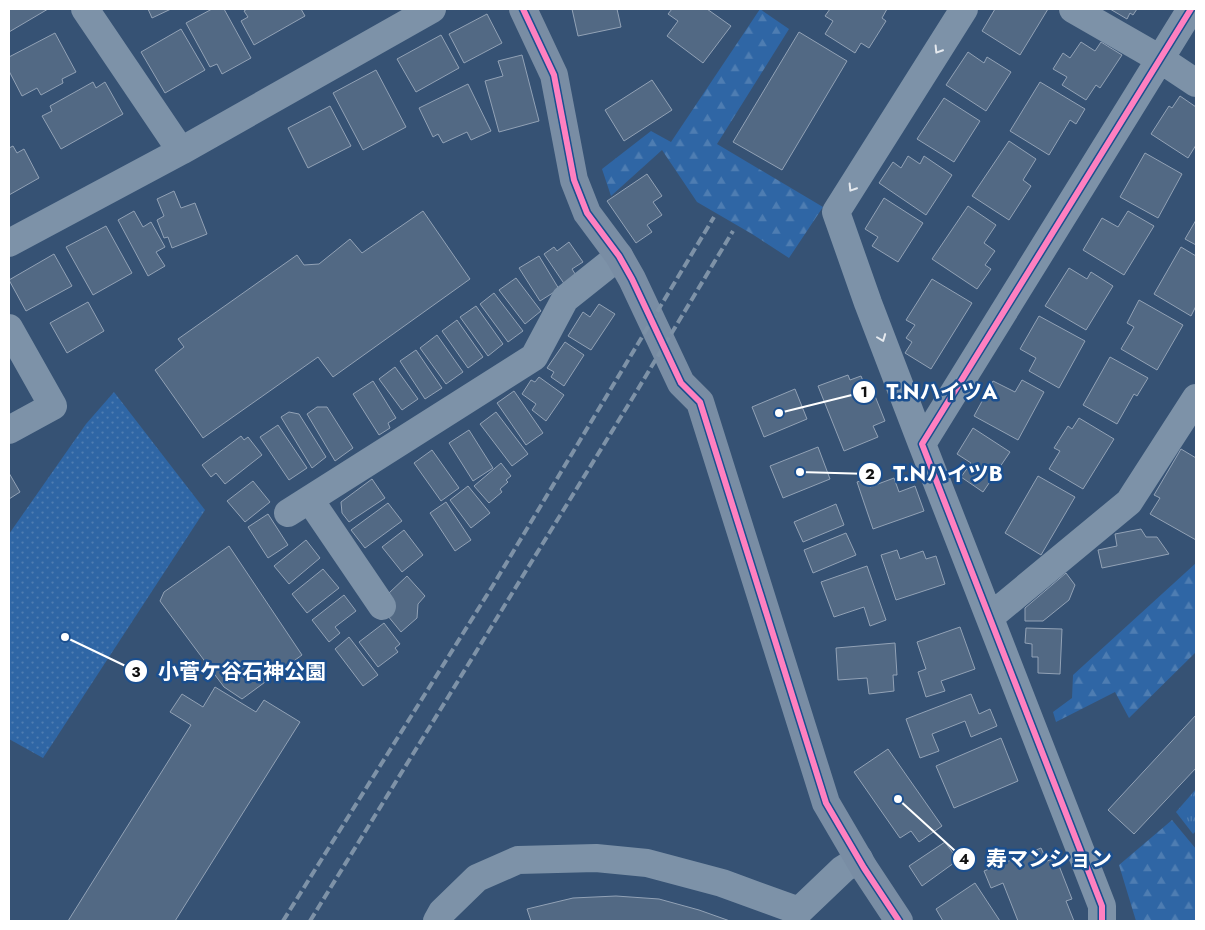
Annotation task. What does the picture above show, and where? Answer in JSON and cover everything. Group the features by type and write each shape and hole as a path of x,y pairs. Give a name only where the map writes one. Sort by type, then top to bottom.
{"street":[{"path":"86,9 180,151"},
{"path":"9,243 180,151 432,9"},
{"path":"523,9 554,75 574,180 588,213 619,256 632,279 681,383 700,402 826,803 898,921"},
{"path":"964,9 836,212 868,303 922,444 1102,906 1102,921"},
{"path":"1073,9 1160,59 1196,83"},
{"path":"922,444 1191,9"},
{"path":"382,606 299,507 534,357 565,299 619,256"},
{"path":"9,328 53,406 9,430"},
{"path":"990,617 1129,502 1196,398"},
{"path":"437,921 442,912 477,878 518,860 596,858 647,863 722,883 799,911 843,869 859,859"}],"green space":[{"path":"760,9 789,29 717,144 823,207 789,258 697,202 662,150 611,196 602,169 651,131 671,142"},
{"path":"114,392 205,510 43,758 9,739 9,534 86,424"},
{"path":"1196,563 1196,652 1129,718 1115,692 1056,722 1053,712 1072,698 1073,675"},
{"path":"1196,789 1196,831 1193,834 1176,812"},
{"path":"1172,820 1196,849 1196,921 1136,921 1119,865"}],"building":[{"path":"9,9 48,9 9,32"},
{"path":"148,9 171,9 152,18"},
{"path":"212,9 224,9 251,58 222,74 217,64 210,67 186,23"},
{"path":"247,9 301,9 305,16 254,45 241,21 248,17 244,11"},
{"path":"572,9 617,9 621,27 578,36"},
{"path":"672,9 707,9 731,26 703,63 667,36 678,21 668,14"},
{"path":"830,9 887,9 882,18 886,21 869,48 861,43 855,53 825,34 833,21 825,16"},
{"path":"995,9 1048,9 1020,55 982,31"},
{"path":"1110,9 1137,9 1133,15 1130,13 1127,19"},
{"path":"487,14 502,43 464,63 449,34"},
{"path":"181,29 205,70 165,93 141,52"},
{"path":"799,32 847,61 782,170 733,142"},
{"path":"55,33 76,72 62,79 63,83 41,95 37,88 22,96 9,71 9,57"},
{"path":"441,35 459,68 416,92 397,59"},
{"path":"1081,42 1095,51 1101,42 1122,55 1100,88 1096,85 1086,100 1062,85 1067,77 1053,69 1063,53 1070,58"},
{"path":"968,52 984,63 987,57 1011,72 986,111 946,85"},
{"path":"522,55 539,121 499,132 485,81 503,76 498,61"},
{"path":"376,70 406,127 363,150 333,93"},
{"path":"652,80 672,110 624,141 605,110"},
{"path":"93,82 96,88 105,82 123,114 61,149 42,116 52,111 50,106"},
{"path":"1040,82 1085,109 1076,124 1070,120 1049,155 1010,131"},
{"path":"468,84 491,131 471,140 467,132 443,143 438,134 433,137 419,108"},
{"path":"1180,96 1196,107 1196,145 1188,158 1151,134 1169,106 1172,108"},
{"path":"944,98 980,121 954,162 917,139"},
{"path":"330,106 351,146 308,168 288,128"},
{"path":"1009,141 1036,159 1023,180 1031,186 1009,220 972,196"},
{"path":"13,146 17,153 24,149 39,178 9,195 9,148"},
{"path":"1145,153 1182,174 1158,218 1120,197"},
{"path":"908,156 920,164 924,156 952,175 926,215 879,183 893,162 901,168"},
{"path":"647,174 662,196 653,202 662,215 647,225 652,232 636,243 607,201"},
{"path":"174,191 181,208 195,203 207,234 172,248 168,237 164,238 157,220 164,216 157,199"},
{"path":"884,198 923,223 898,262 872,246 878,237 865,229"},
{"path":"968,206 996,225 984,243 995,251 985,265 991,269 977,289 932,259"},
{"path":"134,211 143,227 151,222 165,247 156,252 165,266 148,276 118,220"},
{"path":"423,211 470,279 333,377 318,357 203,438 155,370 184,347 178,339 297,255 304,265 319,264 350,239 362,253"},
{"path":"1128,211 1154,226 1124,275 1083,250 1102,218 1118,227"},
{"path":"1196,220 1196,245 1185,239"},
{"path":"106,226 132,273 93,295 66,247"},
{"path":"569,242 583,262 572,269 577,277 565,285 544,254 554,247 557,251"},
{"path":"1181,247 1196,256 1196,306 1191,316 1154,294"},
{"path":"54,254 72,286 26,311 9,280"},
{"path":"539,256 559,289 540,301 519,268"},
{"path":"1069,268 1087,279 1091,272 1113,286 1086,330 1045,306"},
{"path":"516,278 541,311 525,324 499,290"},
{"path":"932,279 972,303 931,369 905,353 912,342 906,338 915,325 906,320"},
{"path":"494,293 523,331 508,342 480,304"},
{"path":"1139,300 1183,325 1157,370 1121,349 1134,327 1127,323"},
{"path":"88,302 104,331 67,353 50,323"},
{"path":"599,304 615,314 591,350 568,336 583,312 590,317"},
{"path":"476,306 503,344 488,356 460,317"},
{"path":"1039,316 1085,341 1059,388 1029,371 1036,358 1020,349"},
{"path":"457,320 483,357 468,368 442,331"},
{"path":"437,335 463,372 446,384 420,348"},
{"path":"565,342 584,355 564,386 551,377 554,372 547,368"},
{"path":"416,350 442,388 425,399 400,361"},
{"path":"1110,357 1148,378 1137,396 1134,394 1117,424 1083,405"},
{"path":"395,367 418,399 402,410 379,379"},
{"path":"848,375 850,380 861,376 868,393 873,391 885,421 873,426 878,437 844,451 818,386"},
{"path":"539,377 564,395 546,421 532,410 536,404 522,394 531,380 535,382"},
{"path":"1022,380 1044,392 1018,440 974,416 993,381 1015,392"},
{"path":"373,381 396,418 388,423 390,428 379,435 353,394"},
{"path":"795,389 807,419 764,437 752,407"},
{"path":"514,391 543,433 526,445 497,403"},
{"path":"317,407 327,407 353,448 335,461 307,414"},
{"path":"289,412 299,414 326,457 312,468 281,417"},
{"path":"496,412 528,454 512,466 480,424"},
{"path":"1079,418 1114,439 1083,489 1049,469 1060,451 1054,448 1068,426 1072,429"},
{"path":"278,425 307,468 289,480 260,437"},
{"path":"973,428 1010,452 983,492 961,477 971,463 957,454"},
{"path":"469,430 493,468 473,481 449,443"},
{"path":"241,436 244,440 248,437 262,455 225,484 216,473 211,477 202,465"},
{"path":"818,447 830,479 783,498 770,466"},
{"path":"1181,449 1196,458 1196,540 1150,514 1160,498 1154,495"},
{"path":"432,450 459,488 441,501 414,463"},
{"path":"501,463 511,476 506,480 508,482 500,489 502,492 489,503 474,486"},
{"path":"9,473 20,492 9,499"},
{"path":"1038,476 1075,497 1041,555 1005,533"},
{"path":"894,478 899,492 915,486 924,511 873,529 857,482 867,479 870,487"},
{"path":"372,479 385,498 349,522 342,513 341,502"},
{"path":"253,481 270,502 245,522 227,501"},
{"path":"468,486 490,513 471,528 450,500"},
{"path":"446,502 471,540 455,551 430,513"},
{"path":"388,503 402,521 365,548 351,530"},
{"path":"836,504 844,525 803,542 794,522"},
{"path":"268,514 288,545 268,558 248,527"},
{"path":"1141,529 1146,537 1157,537 1169,554 1102,568 1098,550 1117,546 1115,534"},
{"path":"404,530 423,555 402,572 382,547"},
{"path":"846,533 856,555 813,573 804,550"},
{"path":"306,540 320,558 289,584 274,566"},
{"path":"229,546 302,655 242,699 224,687 160,601 164,592"},
{"path":"897,550 900,559 923,551 926,559 936,556 945,584 896,600 881,555"},
{"path":"867,566 886,620 870,626 864,607 834,617 821,582"},
{"path":"323,569 339,588 307,613 292,594"},
{"path":"1066,573 1075,585 1069,600 1043,621 1025,621 1025,608"},
{"path":"407,576 425,596 418,604 417,618 401,632 383,610 389,593"},
{"path":"344,595 356,611 335,627 340,633 329,642 312,620"},
{"path":"384,623 400,644 395,648 398,652 378,667 359,642"},
{"path":"960,627 975,669 941,681 945,691 926,697 918,672 926,669 917,642"},
{"path":"1026,628 1062,629 1060,674 1038,673 1038,657 1032,657 1032,644 1025,643"},
{"path":"349,637 378,675 363,686 335,649"},
{"path":"895,643 897,675 893,675 894,691 869,694 867,678 838,680 836,648"},
{"path":"215,687 256,712 264,700 300,722 175,921 68,921 191,725 170,712 182,694 203,707"},
{"path":"971,694 979,714 990,709 997,726 971,737 965,721 932,734 939,751 920,758 906,719"},
{"path":"1196,715 1196,768 1134,834 1108,810"},
{"path":"1001,738 1018,781 954,808 936,766"},
{"path":"888,749 942,826 919,842 911,831 900,838 854,772"},
{"path":"945,842 958,860 922,886 909,866"},
{"path":"1041,848 1047,861 1056,858 1072,899 1066,901 1074,921 1018,921 1003,883 991,888 984,871"},
{"path":"975,883 1000,921 943,921 936,909"},
{"path":"616,896 659,899 730,921 531,921 527,909 573,898"}],"railway":[{"path":"283,921 492,587 714,217"},
{"path":"310,921 635,394 733,231"}],"cycle path":[{"path":"523,9 554,75 574,180 587,213 619,256 632,279 681,383 700,402 826,803 864,868 899,921"},
{"path":"1102,921 1102,906 922,444 1191,9"}],"place":[{"name":"T.NハイツA","path":"779,413"},
{"name":"T.NハイツB","path":"800,472"},
{"name":"小菅ケ谷石神公園","path":"65,637"},
{"name":"寿マンション","path":"898,799"}]}
